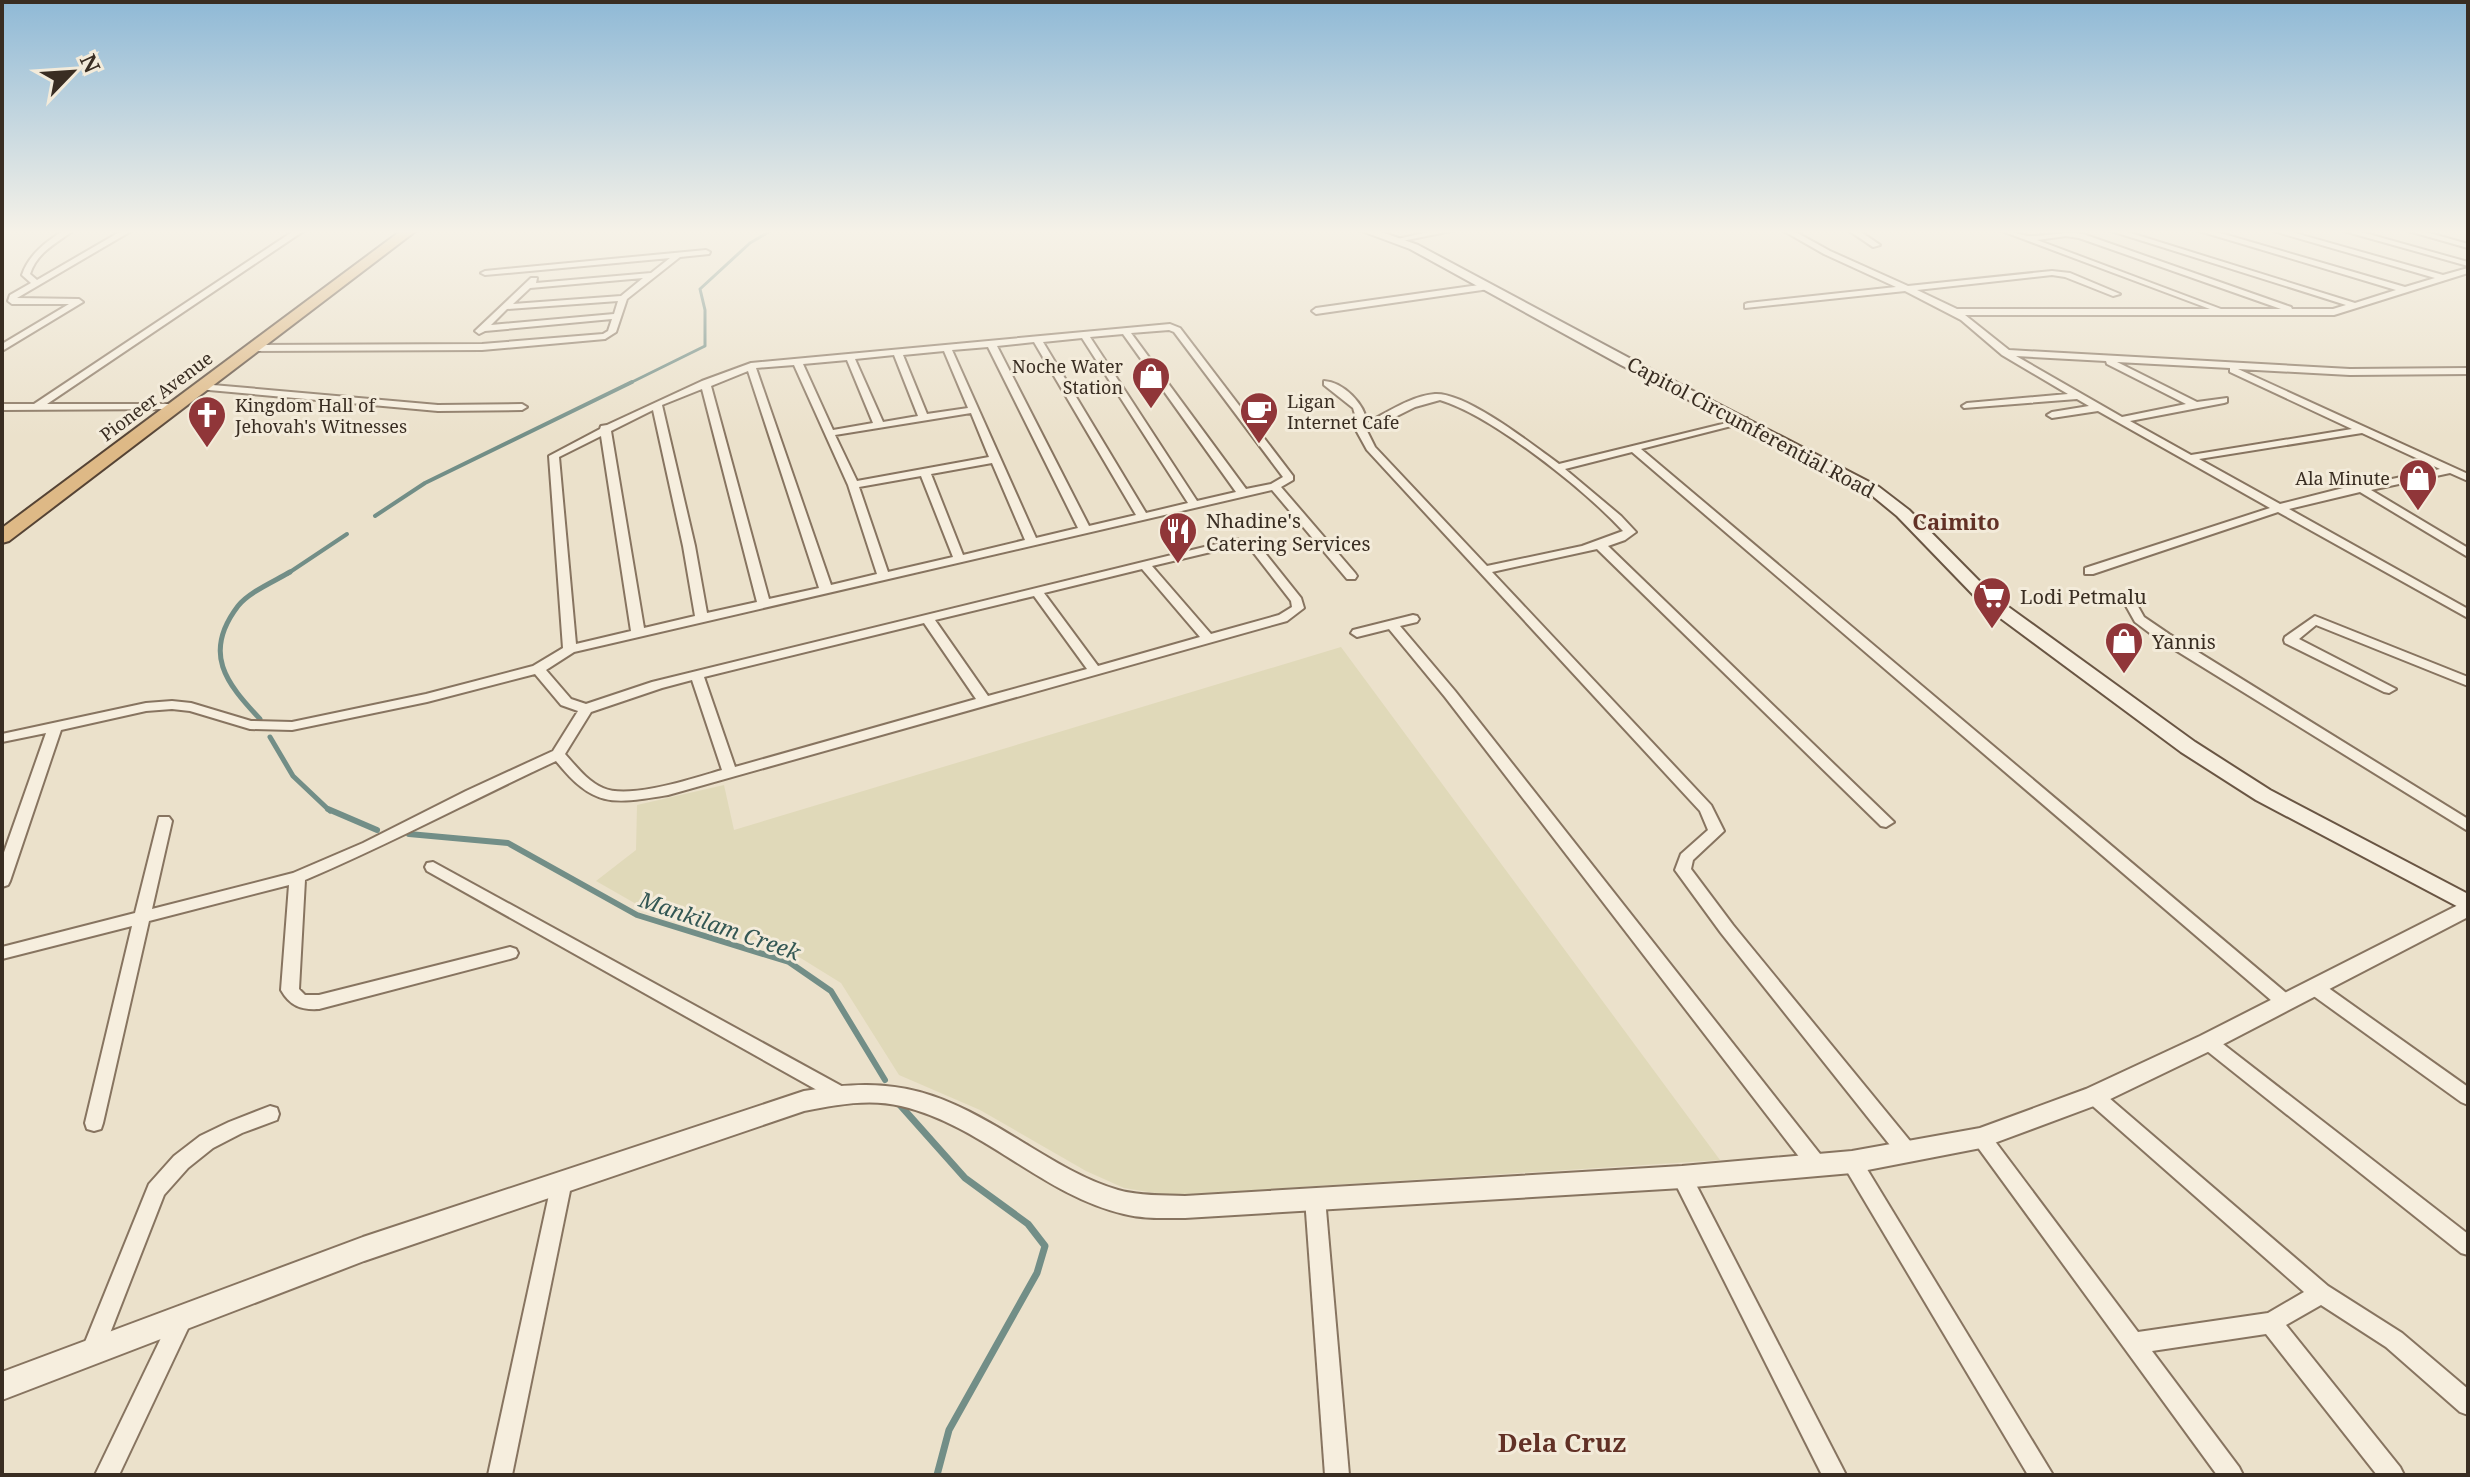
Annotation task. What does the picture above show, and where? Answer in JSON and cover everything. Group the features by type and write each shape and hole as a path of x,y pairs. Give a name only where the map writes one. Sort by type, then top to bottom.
{"highway":[{"name":"Pioneer Avenue","path":"2,537 10,526 318,299"}],"main road":[{"name":"Capitol Circumferential Road","path":"1508,299 1834,467 1888,500 1990,602 2214,764 2289,809 2468,906"}],"street":[{"path":"2,348 79,302 13,299"},
{"path":"36,407 198,299"},
{"path":"462,346 513,299"},
{"path":"504,307 611,299"},
{"path":"252,348 462,346 605,336 612,332 623,299"},
{"path":"1316,311 1402,299"},
{"path":"1748,306 1824,299"},
{"path":"1927,299 1955,312 1987,334 2004,353 2097,408 2468,614"},
{"path":"2189,299 2228,313"},
{"path":"2260,299 2300,313"},
{"path":"2334,299 2357,306"},
{"path":"1955,312 2334,312 2377,299"},
{"path":"483,328 618,316"},
{"path":"2,738 146,707 172,705 191,707 250,725 292,726 412,701 538,669 570,649 1275,486 1286,482 1288,473 1177,330 1161,327 751,366 605,428 560,451 553,460 570,649"},
{"path":"1125,331 1243,493"},
{"path":"1084,334 1194,504"},
{"path":"1037,339 1142,516"},
{"path":"991,343 1085,530"},
{"path":"947,348 1032,542"},
{"path":"897,352 924,418"},
{"path":"2004,353 2372,373 2468,371"},
{"path":"850,357 879,425"},
{"path":"2104,359 2195,405"},
{"path":"797,362 853,485 883,575"},
{"path":"751,366 826,589"},
{"path":"2225,366 2468,478"},
{"path":"705,383 764,604"},
{"path":"1327,383 1359,405 1364,420 1361,430 1371,448 1706,809 1715,823 1716,831 1686,858 1683,870 1908,1153"},
{"path":"201,387 438,408 522,407"},
{"path":"1967,406 2078,396"},
{"path":"1361,430 1427,399 1446,397 1519,440 1557,468 1630,532 1624,537 1599,544 1482,570"},
{"path":"2120,420 2224,400"},
{"path":"657,404 702,618"},
{"path":"2,407 175,407"},
{"path":"2052,415 2097,408"},
{"path":"831,433 972,410"},
{"path":"1557,468 1743,420"},
{"path":"605,428 638,633"},
{"path":"2189,458 2362,430"},
{"path":"1636,450 2285,1002"},
{"path":"853,485 995,459"},
{"path":"2089,571 2280,507 2359,487 2451,470"},
{"path":"925,472 959,558"},
{"path":"1275,486 1351,576"},
{"path":"2359,487 2468,553"},
{"path":"538,669 566,702 586,709 697,675 1227,543 1245,543 1257,550 1297,601 1298,608 1283,618 668,790 614,797 600,795 586,788 558,754"},
{"path":"1599,544 1886,822"},
{"path":"1144,564 1208,639"},
{"path":"1036,590 1095,671"},
{"path":"2127,597 2139,619 2164,637 2468,826"},
{"path":"926,617 985,702"},
{"path":"1357,633 1413,619"},
{"path":"2389,689 2290,640 2315,620 2468,682"},
{"path":"1392,624 1817,1165"},
{"path":"697,675 730,773"},
{"path":"2,953 297,877 368,847 558,754 586,709"},
{"path":"2,881 55,726"},
{"path":"94,1123 164,821"},
{"path":"433,867 840,1094"},
{"path":"297,877 290,990 295,999 304,1003 319,1002 510,953"},
{"path":"2,1386 363,1249 804,1101 840,1094 885,1093 919,1101 959,1118 1083,1189 1119,1202 1185,1207 1682,1177 1852,1162 1908,1153 1981,1138 2094,1096 2208,1042 2468,906"},
{"path":"2314,987 2468,1097"},
{"path":"2208,1042 2468,1246"},
{"path":"2094,1096 2321,1293 2394,1340 2468,1404"},
{"path":"92,1352 156,1190 188,1154 219,1132 270,1114"},
{"path":"1981,1138 2231,1475"},
{"path":"1852,1162 2041,1475"},
{"path":"1682,1177 1834,1475"},
{"path":"500,1475 562,1181"},
{"path":"1315,1198 1337,1475"},
{"path":"2135,1343 2271,1323 2321,1293"},
{"path":"107,1475 182,1318"},
{"path":"2271,1323 2392,1475"}],"shaded area":[{"path":"1341,647 1720,1160 1193,1194 1161,1194 1124,1188 1086,1171 980,1110 899,1075 841,983 799,957 645,909 596,881 636,850 637,805 724,785 734,830"}],"waterway":[{"name":"Mankilam Creek","path":"628,384 705,346 702,299"},
{"name":"Mankilam Creek","path":"375,516 425,483 632,382"},
{"name":"Mankilam Creek","path":"290,572 347,534"},
{"name":"Mankilam Creek","path":"260,719 229,680 220,653 221,638 227,623 243,601 290,572"},
{"name":"Mankilam Creek","path":"270,737 293,776 330,811"},
{"name":"Mankilam Creek","path":"328,809 377,830"},
{"name":"Mankilam Creek","path":"409,834 508,843 637,915 789,962 831,991 885,1080"},
{"name":"Mankilam Creek","path":"900,1105 965,1178 1028,1224 1045,1246 1037,1273 949,1430 937,1475"}],"place":[{"name":"Noche Water Station","path":"1151,410"},
{"name":"Ligan Internet Cafe","path":"1259,445"},
{"name":"Kingdom Hall of Jehovah's Witnesses","path":"207,449"},
{"name":"Ala Minute","path":"2418,512"},
{"name":"Nhadine's Catering Services","path":"1178,565"},
{"name":"Lodi Petmalu","path":"1992,630"},
{"name":"Yannis","path":"2124,675"}],"district":[{"name":"Caimito","path":"1956,521"},
{"name":"Dela Cruz","path":"1562,1442"}]}
